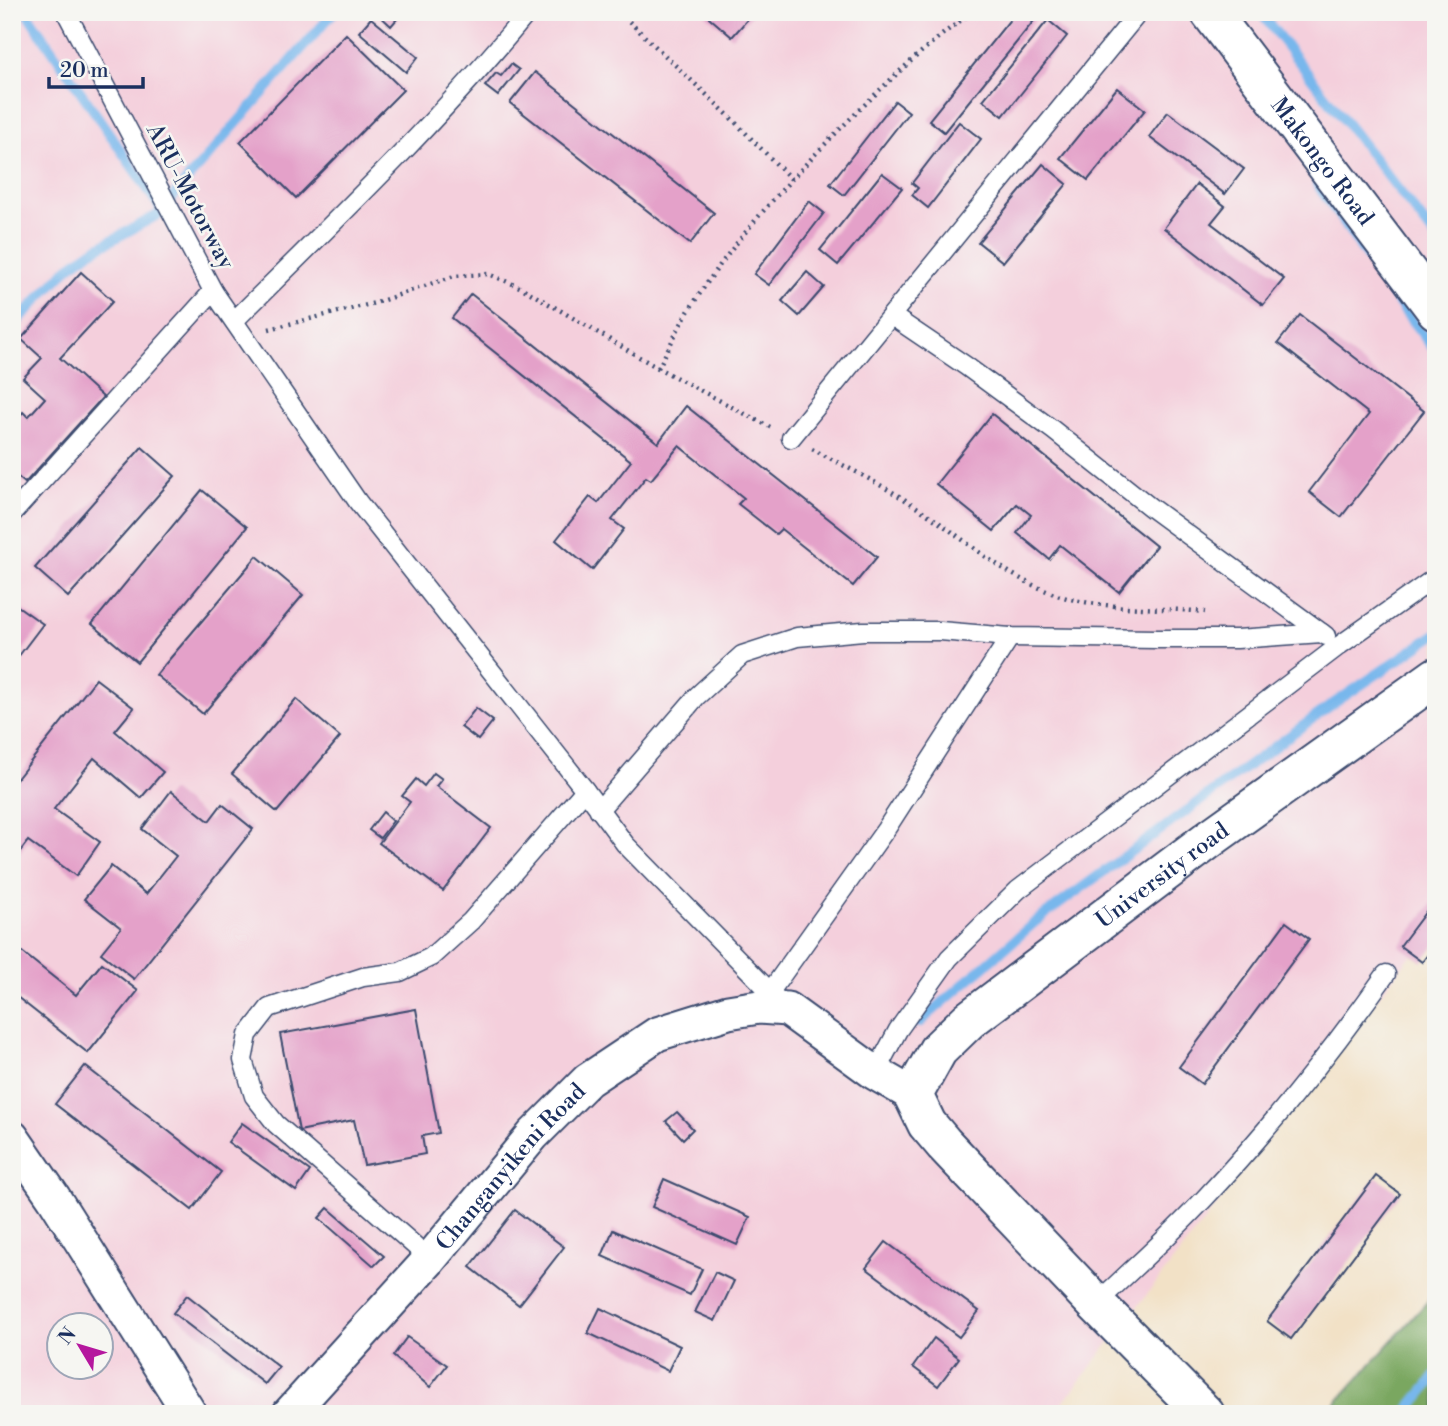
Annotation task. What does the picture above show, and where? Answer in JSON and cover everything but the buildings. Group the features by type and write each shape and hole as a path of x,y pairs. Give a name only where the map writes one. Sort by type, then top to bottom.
{"street":[{"name":"Makongo Road","path":"1210,12 1436,310"},
{"name":"University road","path":"912,1095 938,1049 969,1020 1212,836 1436,677"},
{"path":"778,1001 874,1073 912,1095 927,1124 944,1144 1205,1414"},
{"name":"Changanyikeni Road","path":"289,1414 430,1259 533,1135 589,1080 657,1034 728,1012 778,1001"},
{"path":"12,1138 54,1198 190,1414"}],"lane":[{"name":"ARU-Motorway","path":"66,12 214,291 358,502 650,873 778,1001"},
{"path":"239,328 338,218 438,114 528,12"},
{"path":"791,438 1139,12"},
{"path":"12,514 214,291"},
{"path":"892,316 966,366 1053,430 1150,507 1340,645"},
{"path":"874,1073 910,1012 949,958 1018,890 1340,645 1436,577"},
{"path":"599,810 697,696 742,655 797,638 863,631 940,631 1010,637 1237,639 1322,633"},
{"path":"778,1001 1010,637"},
{"path":"430,1259 276,1124 254,1096 243,1060 248,1035 269,1009 363,977 400,972 431,957 471,921 585,789"},
{"path":"1096,1304 1203,1200 1244,1155 1302,1085 1386,974"}],"path":[{"path":"619,12 728,115 790,179"},
{"path":"658,368 694,303 728,254 790,179 893,76 952,26 973,12"},
{"path":"239,328 375,303 454,275 489,274 522,288 658,368 926,513 1020,580 1061,596 1108,605 1210,612"}],"shaded area":[{"path":"12,12 1436,12 1436,923 1054,1414 12,1414"}],"green space":[{"path":"1436,1292 1436,1414 1331,1414 1329,1411"}],"waterway":[{"path":"12,327 69,267 92,251 163,212 26,12"},
{"path":"167,203 334,12"},
{"path":"1260,12 1436,238"},
{"path":"1317,184 1405,312 1436,352"},
{"path":"919,1023 1035,922 1330,706 1436,634"},
{"path":"1405,1414 1436,1376"}]}
